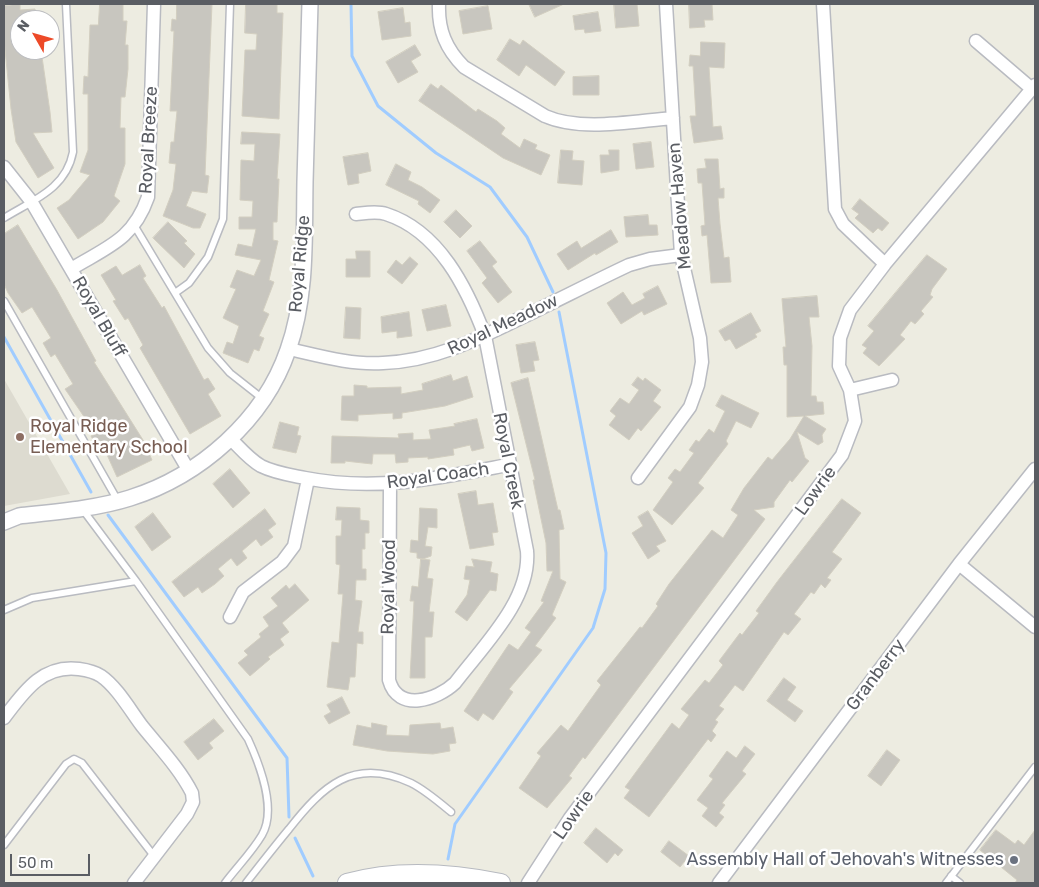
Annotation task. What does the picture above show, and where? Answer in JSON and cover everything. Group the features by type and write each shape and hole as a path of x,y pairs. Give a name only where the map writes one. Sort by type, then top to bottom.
{"main road":[{"path":"347,883 394,875 434,874 471,877 501,883"}],"street":[{"name":"Royal Breeze","path":"71,269 127,235 142,214 149,191 154,4"},
{"name":"Royal Ridge","path":"4,522 18,516 118,501 158,487 188,471 230,438 264,399 277,378 289,349 301,292 310,4"},
{"path":"439,4 439,25 446,45 454,57 464,67 545,116 557,121 576,124 673,118"},
{"name":"Meadow Haven","path":"638,478 684,417 695,396 700,373 700,338 681,255 666,4"},
{"path":"823,4 835,208 843,224 885,264"},
{"path":"976,41 1033,87"},
{"name":"Lowrie","path":"528,883 570,818 842,455 855,421 850,390 839,366 840,338 850,310 885,264 1033,87"},
{"name":"Royal Bluff","path":"4,167 32,201 188,471"},
{"name":"Royal Creek","path":"356,214 386,214 427,239 448,263 462,284 485,336 508,466 527,551 527,576 518,597 455,684 444,693 424,700 408,700 399,696 391,688"},
{"name":"Royal Meadow","path":"289,349 356,363 382,363 433,356 485,336 628,265 650,258 681,255"},
{"path":"850,390 892,380"},
{"name":"Royal Coach","path":"230,438 248,457 262,466 279,473 331,483 414,483 508,466"},
{"name":"Granberry","path":"719,883 959,564 1035,469"},
{"path":"230,617 243,592 282,562 294,546 308,479"},
{"name":"Royal Wood","path":"390,484 388,665 391,688"},
{"path":"959,564 1035,627"},
{"path":"4,718 28,687 43,675 61,668 72,668 102,676 116,693 189,786 193,802 134,883"}],"lane":[{"path":"4,218 55,187 64,178 70,167 73,152 66,4"},
{"path":"175,292 189,283 208,257 223,219 230,4"},
{"path":"134,225 199,335 218,360 264,399"},
{"path":"4,302 118,501"},
{"path":"81,508 136,581 248,739 260,765 266,791 267,817 263,833 225,883"},
{"path":"4,610 32,598 136,581"},
{"path":"4,844 66,764 74,760 82,763 154,856"},
{"path":"946,883 1035,767"},
{"path":"246,883 309,803 328,786 351,776 375,773 410,783 451,812"},
{"path":"951,876 960,883"}],"shaded area":[{"name":"Royal Ridge Elementary School","path":"4,379 70,494 4,506"}],"building":[{"path":"20,4 20,10 10,10 10,60 42,60 52,132 33,133 54,168 38,178 16,142 4,40 4,6"},
{"path":"100,4 123,4 123,21 127,21 125,45 128,45 128,69 125,97 121,97 120,128 125,128 125,164 114,196 120,201 103,222 78,239 57,208 69,200 90,175 80,172 88,150 88,94 83,94 84,76 88,77 90,25 98,25"},
{"path":"177,4 212,4 205,175 209,176 207,193 192,191 186,206 206,214 200,228 193,228 163,216 173,190 176,164 169,163 171,142 174,142 177,111 170,111 174,31 171,31 172,19 176,20"},
{"path":"246,4 277,4 277,13 283,13 279,119 242,116 245,50 256,50 257,34 245,33"},
{"path":"529,4 564,4 535,17"},
{"path":"614,4 637,4 639,26 616,28"},
{"path":"689,4 712,4 713,20 704,20 705,27 690,28"},
{"path":"488,6 492,29 463,34 459,11"},
{"path":"403,8 405,23 410,22 411,36 382,40 378,12"},
{"path":"598,12 601,31 585,33 584,29 575,30 573,16"},
{"path":"510,39 520,45 523,40 565,72 555,86 526,65 519,76 497,60"},
{"path":"701,42 725,43 724,68 709,67 713,127 721,126 723,139 694,143 690,116 696,116 693,66 689,66 690,55 700,56"},
{"path":"415,45 421,55 411,61 418,72 398,83 386,62"},
{"path":"599,76 599,95 573,95 573,77"},
{"path":"431,84 438,89 441,85 476,112 478,109 497,121 505,128 501,134 520,148 524,139 537,145 535,149 550,155 541,175 503,158 419,101"},
{"path":"242,132 280,134 277,222 273,222 273,240 278,241 269,280 274,282 263,311 269,314 259,336 264,338 259,351 254,349 248,363 223,353 227,342 233,344 239,326 223,318 236,289 230,287 237,270 254,276 261,260 235,255 238,244 252,247 256,229 239,229 239,217 252,217 253,201 240,200 241,160 254,161 255,144 241,144"},
{"path":"651,142 654,167 636,169 633,144"},
{"path":"561,150 573,151 572,160 584,161 582,185 558,183"},
{"path":"609,150 619,150 619,170 601,173 600,155 609,155"},
{"path":"368,153 371,171 358,174 359,183 348,185 343,157"},
{"path":"705,159 718,159 720,189 724,188 724,198 718,198 720,224 724,258 729,257 731,282 711,283 707,235 702,236 701,226 705,225 702,183 698,183 697,169 706,168"},
{"path":"396,164 411,172 408,180 440,200 430,213 418,204 419,201 386,185"},
{"path":"860,199 889,223 882,231 878,228 873,233 855,218 859,214 852,209"},
{"path":"456,210 472,226 460,238 444,222"},
{"path":"648,215 649,225 657,225 658,235 626,237 624,217"},
{"path":"168,222 187,241 184,243 195,254 184,268 153,238"},
{"path":"18,225 57,290 96,361 94,362 143,440 152,460 117,477 104,448 99,451 91,436 96,434 65,389 73,384 55,354 51,357 43,343 51,338 32,307 22,313 4,284 4,234"},
{"path":"611,230 618,242 596,255 595,253 568,270 557,254 577,241 581,248"},
{"path":"480,241 497,262 492,266 512,292 498,303 482,283 487,278 467,251"},
{"path":"356,251 370,251 370,277 346,277 346,259 356,259"},
{"path":"927,255 947,269 932,289 930,295 933,297 921,311 924,314 915,324 911,321 900,335 905,339 879,366 863,353 867,348 862,345 874,331 868,326"},
{"path":"410,257 418,264 402,284 387,272 396,260 402,265"},
{"path":"140,265 146,276 143,278 162,308 164,306 204,380 208,378 215,389 208,394 221,416 190,434 140,348 143,345 128,318 125,320 113,301 116,300 101,275 116,266 122,275"},
{"path":"658,286 667,304 644,315 642,311 621,324 607,303 623,292 632,305 645,298 643,294"},
{"path":"817,296 819,317 809,317 812,346 811,396 816,396 817,402 823,402 824,414 805,416 826,429 822,435 823,442 818,445 797,432 805,458 809,461 792,482 790,480 774,502 774,507 754,510 765,519 585,759 583,757 569,776 572,778 547,808 519,788 541,756 537,753 561,725 568,731 601,685 597,681 640,627 642,628 658,606 656,604 669,584 712,530 723,538 738,515 731,510 744,488 768,457 772,460 790,439 804,416 787,417 787,365 784,365 783,347 786,347 782,299"},
{"path":"446,305 451,326 427,331 422,310"},
{"path":"346,307 361,308 360,339 344,338"},
{"path":"409,312 412,336 397,338 397,331 382,333 381,317"},
{"path":"751,313 761,331 755,334 757,337 736,349 730,339 725,341 719,331"},
{"path":"535,342 539,360 533,361 535,371 521,373 516,345"},
{"path":"451,375 453,381 467,376 473,397 445,406 402,413 402,418 393,419 393,413 358,415 358,421 341,420 342,396 354,396 354,385 367,386 367,388 401,387 401,394 423,390 422,384"},
{"path":"638,377 643,381 645,378 661,390 653,401 661,407 641,431 638,428 629,440 609,425 616,416 610,411 620,398 629,404 639,390 632,385"},
{"path":"528,378 564,529 559,530 560,579 566,582 552,615 556,618 535,646 542,650 509,689 513,692 493,720 483,713 478,721 464,711 509,644 518,650 531,632 525,628 544,602 541,601 553,571 547,571 546,543 533,480 535,480 511,383"},
{"path":"722,395 759,413 751,428 736,421 726,441 728,444 698,483 704,488 672,525 653,510 673,482 668,478 675,469 680,472 694,453 689,450 696,440 699,442 709,429 714,433 725,411 716,406"},
{"path":"477,419 484,448 472,451 470,445 453,449 454,455 428,459 428,457 408,458 408,462 396,463 395,454 373,454 372,464 345,461 345,463 331,463 332,436 399,438 398,434 413,433 413,440 431,439 429,430 455,426 454,424"},
{"path":"280,422 299,427 297,435 301,436 296,453 273,448"},
{"path":"230,469 250,493 233,508 213,484"},
{"path":"476,491 478,505 493,503 498,532 492,533 494,545 470,549 458,494"},
{"path":"842,499 861,513 832,552 842,559 827,578 831,580 825,588 821,584 814,594 811,592 794,614 801,619 788,635 784,632 743,691 735,685 719,706 724,709 715,720 718,722 712,731 716,735 711,742 708,739 649,817 624,798 630,790 625,787 672,723 679,729 689,715 681,709 705,680 709,683 723,665 719,661 740,633 742,635 759,613 756,611 777,582"},
{"path":"337,507 360,508 360,520 369,521 369,533 365,533 365,549 362,549 362,569 366,569 366,580 356,580 355,600 362,601 358,632 363,632 363,644 357,643 355,677 350,677 348,690 327,687 332,642 339,643 343,594 338,594 340,565 336,564 336,536 341,536 342,520 336,520"},
{"path":"420,508 437,509 437,528 428,527 425,546 432,547 431,556 423,559 417,558 417,553 410,552 411,540 418,541"},
{"path":"265,509 276,524 268,530 273,537 261,546 256,539 242,551 247,558 237,566 231,558 218,569 224,576 215,584 202,593 198,587 184,597 172,582"},
{"path":"648,511 666,541 656,546 660,551 648,559 632,533 643,526 638,517"},
{"path":"153,513 171,537 152,551 135,527"},
{"path":"421,559 430,560 427,578 433,579 429,612 434,612 432,637 425,637 425,678 410,678 414,601 410,601 412,586 418,587"},
{"path":"472,559 492,562 490,572 498,574 496,591 490,590 467,621 455,612 467,595 470,580 464,579 466,566 474,567"},
{"path":"295,584 309,600 282,623 289,632 280,639 284,645 268,657 270,659 250,676 238,663 248,655 244,651 261,637 259,634 269,626 263,617 278,606 271,598 286,585 289,589"},
{"path":"784,678 796,687 787,700 803,711 795,722 767,701"},
{"path":"342,697 350,713 329,724 324,716 331,712 327,705"},
{"path":"214,719 224,731 209,743 213,748 198,760 184,742"},
{"path":"372,723 387,726 386,735 409,736 410,725 440,723 441,729 453,727 456,743 449,744 450,751 433,754 387,751 353,745 357,725 371,728"},
{"path":"745,746 755,754 742,771 746,774 722,803 725,805 719,813 724,817 716,827 702,816 708,808 697,800 713,779 709,776 727,751 736,758"},
{"path":"887,750 900,760 881,786 868,776"},
{"path":"596,828 623,850 618,856 615,853 607,863 584,843"},
{"name":"Assembly Hall of Jehovah's Witnesses","path":"996,830 1015,844 1018,840 1024,845 1035,830 1035,883 1015,883 1017,880 980,850"},
{"path":"669,841 689,856 680,867 661,852"}],"waterway":[{"path":"351,4 352,56 378,106 436,153 490,187 527,237 553,292"},
{"path":"448,859 455,824 593,628 605,589 606,553 559,312"},
{"path":"4,337 91,492"},
{"path":"108,515 287,758 289,817"},
{"path":"295,838 313,876"}],"place":[{"name":"Royal Ridge Elementary School","path":"20,437"},
{"name":"Assembly Hall of Jehovah's Witnesses","path":"1014,860"}]}
